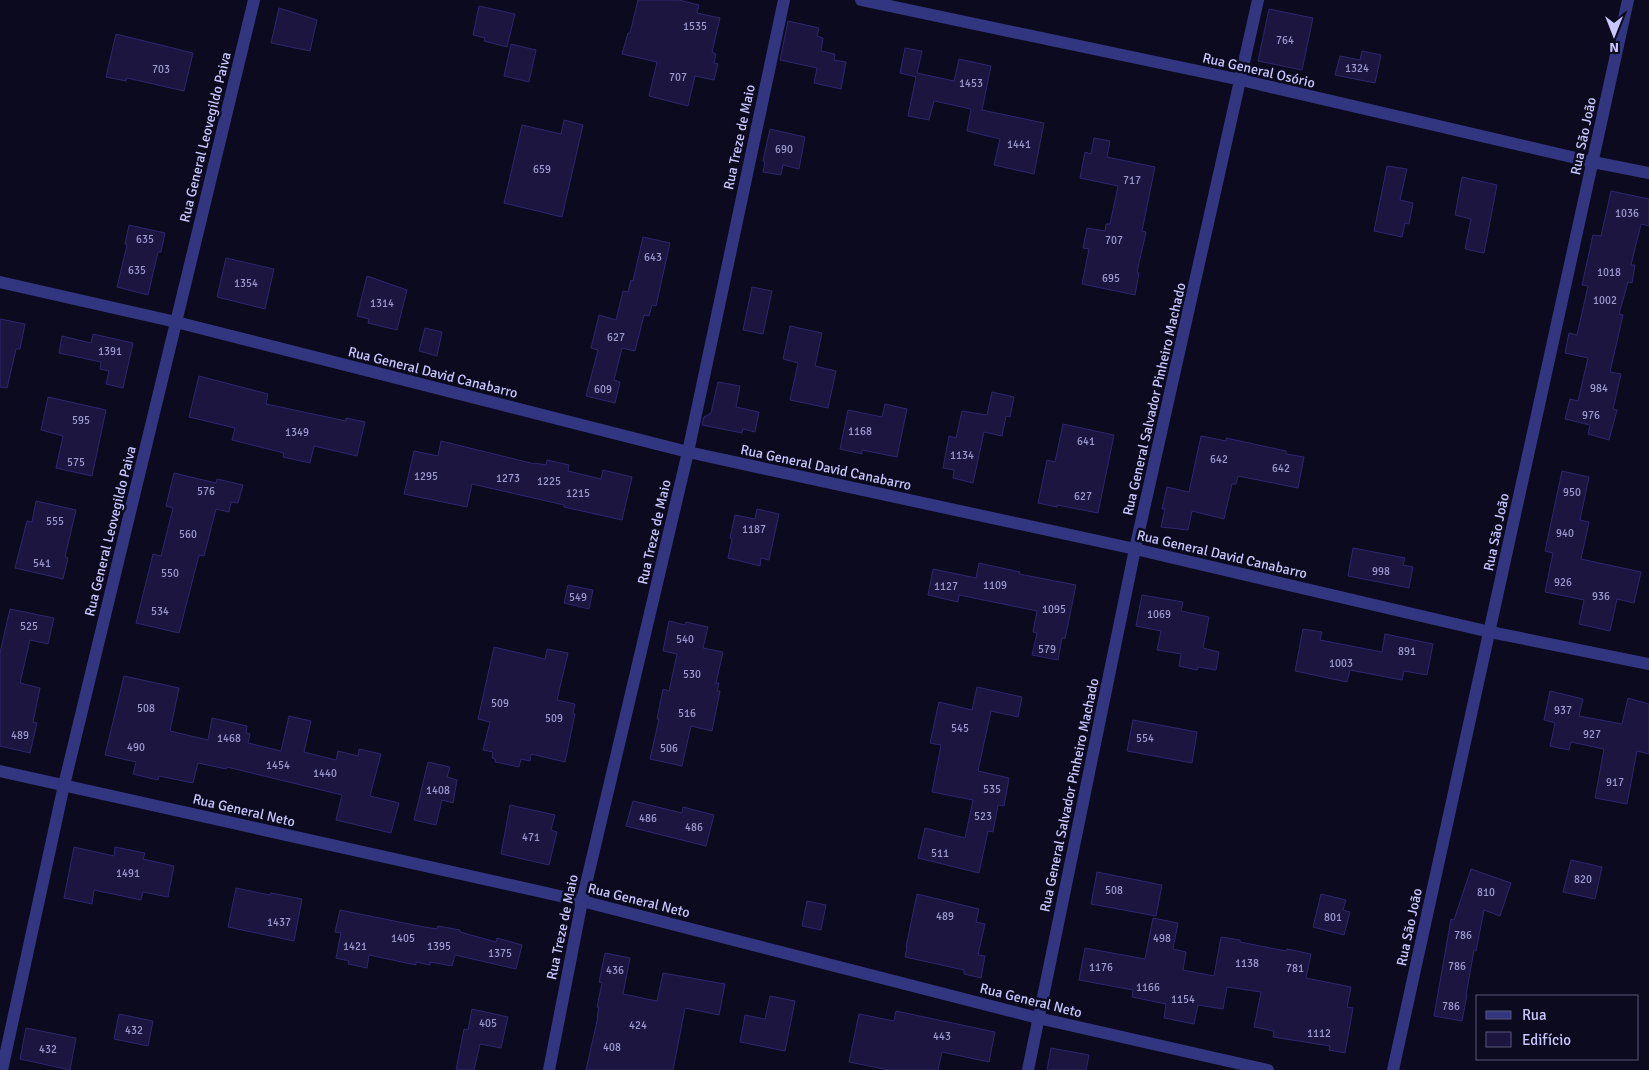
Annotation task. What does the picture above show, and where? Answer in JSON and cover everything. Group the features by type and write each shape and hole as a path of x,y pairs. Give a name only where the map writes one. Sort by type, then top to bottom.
{"street":[{"name":"Rua General Leovegildo Paiva","path":"2,1070 3,1054 64,785 254,0"},
{"name":"Rua Treze de Maio","path":"549,1070 582,901 688,452 784,0"},
{"name":"Rua General Osório","path":"862,0 1240,80 1593,162 1649,173"},
{"name":"Rua General Salvador Pinheiro Machado","path":"1028,1070 1135,549 1258,0"},
{"name":"Rua São João","path":"1393,1070 1628,0"},
{"name":"Rua General David Canabarro","path":"0,282 176,322 688,452 1135,549 1490,632 1649,664"},
{"name":"Rua General Neto","path":"0,771 582,901 1038,1018 1268,1070"}],"building":[{"path":"638,0 679,0 699,5 697,13 720,18 712,52 716,54 714,63 718,64 714,80 695,76 688,106 649,96 657,62 622,54 628,33 630,33"},
{"path":"479,6 515,14 507,47 484,41 485,38 473,35"},
{"path":"279,8 317,20 310,51 271,43"},
{"path":"1269,9 1313,18 1302,70 1258,61"},
{"path":"788,21 819,28 817,36 823,38 821,51 835,54 834,60 846,62 841,89 814,83 817,68 780,60"},
{"path":"116,34 193,53 184,91 127,78 126,81 106,77"},
{"path":"511,44 536,50 529,82 504,76"},
{"path":"905,48 922,51 917,73 954,81 959,59 991,66 982,110 1044,123 1034,174 994,165 1000,139 967,131 971,109 934,101 929,120 908,116 916,77 900,73"},
{"path":"1362,51 1381,55 1375,83 1335,75 1340,56 1360,60"},
{"path":"564,120 583,125 562,217 504,203 522,125 561,134"},
{"path":"770,129 805,137 799,169 783,165 781,175 763,172 765,162 763,161"},
{"path":"1094,138 1110,141 1107,157 1155,167 1142,231 1146,232 1137,272 1139,273 1135,295 1082,284 1089,249 1083,248 1087,228 1105,231 1106,224 1110,224 1118,186 1080,178 1085,152 1091,154"},
{"path":"1387,166 1407,169 1400,200 1413,203 1409,224 1405,223 1402,237 1374,231"},
{"path":"1462,177 1497,185 1484,253 1465,249 1471,219 1455,215"},
{"path":"1611,191 1649,199 1649,226 1641,224 1631,265 1635,265 1632,283 1628,282 1619,314 1623,315 1610,372 1621,374 1613,409 1617,410 1609,440 1588,434 1590,425 1565,419 1570,399 1578,401 1588,358 1565,353 1569,333 1577,335 1588,286 1582,285 1593,235 1601,236"},
{"path":"129,225 165,233 161,252 158,252 148,295 117,287 127,245 125,244"},
{"path":"643,237 670,243 656,306 652,305 649,316 644,315 635,351 622,348 614,380 620,382 615,403 586,396 598,350 591,348 599,315 616,320 623,291 628,292 631,280 633,281"},
{"path":"226,258 274,269 265,309 217,297"},
{"path":"367,276 407,290 397,330 368,323 369,319 357,316"},
{"path":"752,287 772,291 763,334 743,330"},
{"path":"0,319 25,324 20,349 16,349 7,388 0,387"},
{"path":"790,326 822,333 815,366 836,371 828,408 790,400 798,363 783,359"},
{"path":"425,328 442,332 437,356 419,351"},
{"path":"93,334 133,343 123,388 106,384 109,371 100,369 101,362 59,353 62,336 91,343"},
{"path":"199,376 268,394 266,404 346,421 346,418 365,422 357,456 314,446 310,463 283,457 284,453 232,440 235,428 189,417"},
{"path":"718,382 740,386 736,407 759,412 755,432 743,429 742,433 702,425 704,417 711,413"},
{"path":"992,392 1014,397 1010,417 1006,416 1002,436 984,432 973,483 953,478 954,470 943,468 949,436 956,438 962,411 987,415"},
{"path":"48,397 106,410 92,476 56,468 63,436 41,430"},
{"path":"885,404 907,409 897,457 862,450 862,454 840,449 848,410 882,417"},
{"path":"1063,424 1114,435 1098,513 1038,503 1047,460 1055,462"},
{"path":"1201,436 1226,441 1226,438 1286,451 1286,454 1304,457 1298,488 1238,476 1236,484 1232,484 1224,519 1192,511 1188,530 1161,527 1165,509 1162,509 1167,487 1189,492"},
{"path":"441,441 535,464 546,465 547,460 569,465 568,471 601,479 603,470 632,477 622,520 472,484 467,507 404,494 414,451 438,456"},
{"path":"1562,471 1589,477 1580,520 1589,522 1581,559 1641,572 1634,603 1617,599 1610,631 1579,624 1584,600 1545,592 1553,553 1545,551"},
{"path":"174,473 216,483 217,479 243,485 238,503 231,502 229,512 216,509 204,556 199,555 179,633 136,623 153,554 161,556 173,508 166,506"},
{"path":"36,501 76,510 65,557 68,558 63,579 15,568 27,521 32,522"},
{"path":"757,509 779,514 769,560 761,558 760,566 728,558 735,515 755,519"},
{"path":"1353,548 1405,558 1403,565 1413,567 1409,588 1348,576"},
{"path":"979,563 1020,572 1019,574 1076,585 1065,639 1062,638 1058,660 1032,655 1037,633 1033,632 1037,611 959,595 958,602 928,595 933,569 976,578"},
{"path":"568,585 593,590 589,609 564,603"},
{"path":"1142,595 1183,602 1181,611 1209,617 1203,648 1219,652 1216,670 1198,667 1197,670 1179,666 1181,654 1157,650 1161,631 1136,626"},
{"path":"10,609 54,618 48,644 30,640 20,683 40,688 33,722 37,723 30,753 0,746 0,653"},
{"path":"669,621 685,625 686,622 708,627 703,648 723,652 716,683 719,683 717,691 720,691 712,731 691,726 682,766 650,759 659,719 657,719 663,689 669,691 677,654 663,651"},
{"path":"1303,629 1322,632 1320,640 1382,652 1385,634 1433,644 1427,675 1404,671 1402,680 1350,670 1347,682 1295,671"},
{"path":"494,647 545,659 547,649 568,653 557,700 575,704 573,713 575,714 565,762 531,754 530,761 521,759 519,767 495,762 495,759 492,758 493,752 483,750 490,722 478,719"},
{"path":"124,676 179,688 170,731 208,740 212,718 247,726 246,733 250,734 248,743 281,751 289,716 311,721 304,752 336,760 338,751 358,756 359,749 381,754 370,796 399,803 391,833 336,820 342,795 227,767 226,769 198,763 193,783 159,776 158,780 133,774 136,762 105,755"},
{"path":"977,687 1022,697 1018,717 991,711 978,771 1009,778 1004,806 998,805 993,832 988,831 979,873 918,858 925,828 965,838 973,800 932,792 941,745 930,743 939,702 972,710"},
{"path":"1550,691 1583,699 1579,716 1622,724 1628,698 1649,704 1649,754 1637,751 1627,804 1595,798 1604,749 1571,742 1569,750 1550,746 1555,723 1544,720"},
{"path":"1133,720 1197,732 1192,763 1127,751"},
{"path":"428,762 450,767 447,777 457,780 453,803 442,800 436,825 414,820"},
{"path":"633,801 682,813 683,807 714,815 706,846 626,826"},
{"path":"510,805 555,815 551,830 557,832 549,865 501,854"},
{"path":"74,847 114,856 115,847 145,853 143,859 174,866 168,897 143,892 141,900 94,890 92,904 64,898"},
{"path":"1571,860 1602,867 1595,899 1563,892"},
{"path":"1471,869 1511,883 1500,916 1484,910 1476,951 1474,950 1462,1021 1434,1016 1451,919 1454,920"},
{"path":"1097,872 1162,885 1156,916 1091,904"},
{"path":"236,888 302,899 294,941 228,927"},
{"path":"917,894 979,909 976,922 985,924 978,955 985,956 981,978 964,974 964,970 905,957"},
{"path":"1321,894 1346,900 1343,910 1350,912 1344,935 1313,927"},
{"path":"807,901 826,905 821,930 802,926"},
{"path":"340,910 424,927 437,929 438,926 460,930 460,932 496,942 497,938 522,945 516,969 455,955 452,966 430,962 430,965 416,962 416,965 369,955 367,968 348,964 349,961 336,958 341,933 335,932"},
{"path":"1153,918 1178,923 1173,949 1186,952 1183,970 1214,976 1221,937 1286,951 1287,949 1311,954 1306,978 1351,987 1347,1007 1353,1008 1345,1053 1329,1050 1330,1046 1273,1037 1274,1031 1254,1027 1261,992 1227,987 1223,1009 1198,1005 1194,1024 1164,1018 1166,1004 1132,997 1133,990 1079,980 1085,948 1145,959"},
{"path":"605,953 630,958 623,994 657,1001 663,973 725,984 719,1015 685,1008 673,1070 586,1070 598,1017 599,1007 597,1007 602,983 599,982"},
{"path":"770,996 795,1001 785,1051 740,1042 745,1015 765,1019"},
{"path":"472,1009 508,1017 501,1048 480,1044 474,1070 456,1070 464,1029 468,1030"},
{"path":"896,1011 995,1032 989,1062 942,1052 938,1070 889,1070 849,1062 859,1014 894,1021"},
{"path":"119,1014 153,1021 148,1046 114,1039"},
{"path":"26,1028 76,1038 70,1070 20,1059"},
{"path":"1051,1048 1089,1055 1086,1070 1047,1070"}]}
